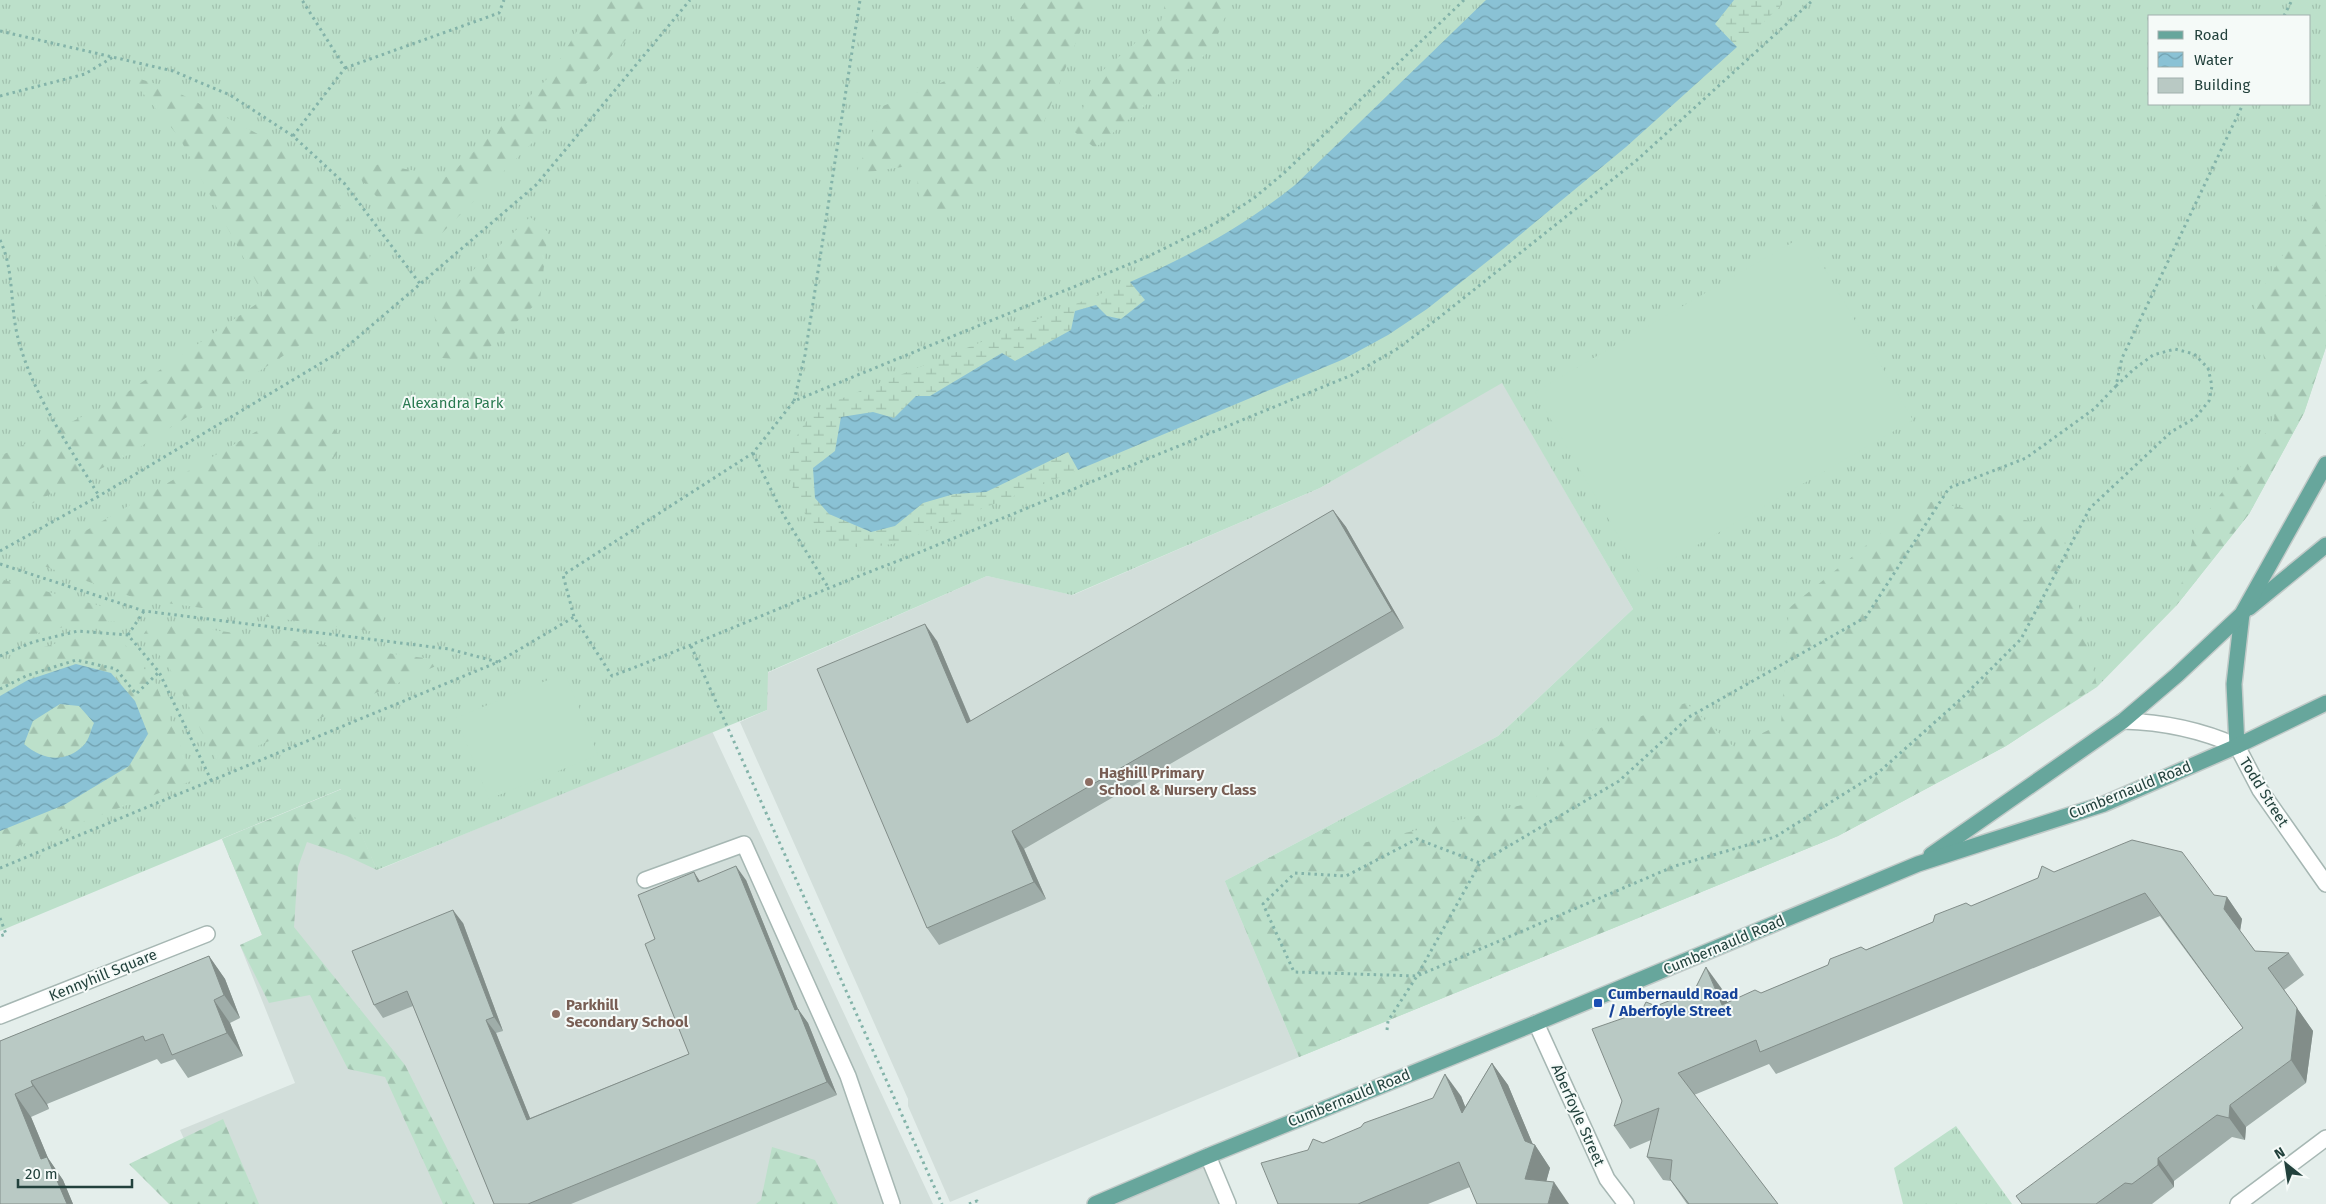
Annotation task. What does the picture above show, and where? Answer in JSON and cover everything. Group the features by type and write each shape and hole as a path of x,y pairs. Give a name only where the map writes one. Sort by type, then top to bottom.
{"main road":[{"path":"2236,746 2234,684 2242,614 2326,464"},
{"path":"1918,864 2123,721 2178,675 2242,614 2326,545"},
{"name":"Cumbernauld Road","path":"1095,1204 1918,864 2104,804 2236,746 2326,703"}],"street":[{"name":"Todd Street","path":"2123,721 2149,722 2184,729 2220,739 2236,746 2260,790 2326,884"},
{"path":"645,880 744,844 848,1076 892,1204"},
{"name":"Kennyhill Square","path":"0,1016 207,934"},
{"name":"Aberfoyle Street","path":"1536,1023 1607,1179 1626,1204"},
{"path":"2238,1204 2326,1138"},
{"path":"1208,1156 1228,1204"}],"path":[{"path":"302,0 345,68"},
{"path":"293,136 345,68 500,13 504,0"},
{"path":"0,551 99,496 344,350 536,185 690,0"},
{"path":"860,0 805,355 794,401 753,454 563,575 574,618 612,676 691,646 828,587 903,559 1352,375 1397,349 1436,320 1637,160 1813,0"},
{"path":"794,401 1147,257 1216,224 1254,198 1284,172 1464,0"},
{"path":"2284,15 2292,0"},
{"path":"0,31 173,71 230,95 293,136 344,183 421,285"},
{"path":"1,96 85,74 113,57"},
{"path":"2116,386 2122,358 2243,105"},
{"path":"0,240 8,266 17,334 35,389 99,496"},
{"path":"1387,1030 1388,1021 1417,976 1480,863 1618,781 1689,717 1866,617 1950,488 2026,458 2094,409 2133,370 2153,355 2175,349 2194,354 2208,368 2212,386 2209,401 2195,418 2171,432 2090,508 2021,639 1962,698 1878,772 1775,837 1675,866 1417,976 1294,972 1263,904 1295,873 1346,876 1417,838 1480,863"},
{"path":"753,454 783,514 828,587"},
{"path":"0,564 144,611 449,649 498,662"},
{"path":"128,635 144,611"},
{"path":"0,868 212,782 498,662 574,618"},
{"path":"0,656 33,642 78,631 128,635 159,672 212,782"},
{"path":"691,646 942,1204"},
{"path":"0,689 26,676 76,660 116,669 136,694 159,672"},
{"path":"0,918 6,934 0,936"},
{"path":"969,1204 977,1201 978,1204"}],"shaded area":[{"name":"Haghill Primary School & Nursery Class","path":"1502,382 1633,609 1498,736 1225,881 1299,1057 950,1202 908,1106 908,1099 740,722 767,710 767,673 987,576 1073,595 1320,488"},
{"name":"Parkhill Secondary School","path":"712,731 933,1204 213,1204 180,1130 295,1083 240,945 262,935 222,839 342,789 378,870"},
{"path":"1214,1154 1232,1204 1093,1204"}],"green space":[{"name":"Alexandra Park","path":"0,0 2326,0 2326,347 2304,413 2249,514 2176,606 2097,687 2006,746 1838,836 1299,1057 1225,881 1498,736 1633,609 1502,383 1320,488 1072,595 987,576 768,672 767,710 377,870 341,789 0,931"},
{"path":"596,0 662,0 536,139 441,234 421,240 404,227 356,174 379,164 448,177 549,77"},
{"path":"1026,0 1100,0 1089,10 1041,129 939,216 920,203 915,165 856,174 883,106 980,67"},
{"path":"1166,0 1232,0 1212,49 1095,148 1072,130 1101,72 1161,21"},
{"path":"1734,0 1787,0 1737,47 1715,24"},
{"path":"128,75 171,89 287,149 331,192 369,252 374,285 355,310 126,456 27,506 0,517 0,456 113,402 265,298 179,137"},
{"path":"2326,183 2326,347 2304,413 2249,514 2176,606 2195,529 2275,420 2254,303"},
{"path":"530,217 548,232 540,300 475,361 442,358 433,308"},
{"path":"1805,235 1913,420 1642,577 1535,392"},
{"path":"1130,282 1145,300 1121,319 1107,316 1096,305 1076,311 1072,330 1015,361 1002,353 930,396 916,396 894,418 873,412 835,452 813,468 895,526 923,503 954,494 986,492 1068,452 1078,470 897,543 854,547 828,536 807,517 794,491 789,463 791,449 798,433 813,414 833,402"},
{"path":"312,399 345,443 327,468 319,488 315,520 321,551 339,578 356,591 382,606 383,633 138,599 32,562"},
{"path":"1922,500 2061,527 2097,686 2006,746 1838,836 1299,1057 1225,881 1325,829 1363,843 1534,802 1562,739 1686,703 1734,747 1781,724 1789,608"},
{"path":"0,579 120,611 118,621 58,628 30,635 0,646"},
{"path":"152,622 447,661 218,764 169,667 143,635"},
{"path":"78,637 123,642 155,682 194,780 7,850 1,830 64,805 135,701 111,673 76,664 0,696 0,664 33,650"},
{"path":"565,673 598,755 489,799 456,718"},
{"path":"60,704 79,706 94,723 85,744 63,758 38,756 24,745 33,721"},
{"path":"342,789 377,870 347,856 307,842 298,867 294,927 405,1065 475,1204 443,1204 385,1077 348,1069 310,995 269,1003 240,945 262,935 222,839"},
{"path":"223,1119 259,1204 169,1204 129,1164"},
{"path":"1956,1126 2012,1204 1903,1204 1894,1168"},
{"path":"772,1147 815,1160 838,1204 756,1204 761,1200"}],"water":[{"path":"1486,0 1734,0 1715,24 1737,47 1626,147 1503,249 1427,309 1388,335 1344,359 1078,470 1068,452 986,492 954,494 923,503 895,526 871,532 829,514 815,498 813,468 835,451 841,417 873,412 894,418 916,396 930,396 1002,353 1015,361 1071,330 1075,311 1096,305 1107,316 1121,319 1145,300 1130,282 1174,262 1216,239 1256,214 1295,185"},
{"path":"76,664 111,673 135,701 148,734 129,766 64,805 0,831 0,696 28,680","holes":["60,704 79,706 94,723 86,743 77,751 54,758 38,754 24,744 33,721"]}],"building":[{"path":"1333,510 1392,611 1012,831 1034,882 927,928 817,669 925,624 967,723"},
{"path":"2132,840 2182,852 2214,895 2227,897 2224,909 2255,951 2289,953 2268,968 2297,1008 2291,1060 2230,1105 2229,1118 2217,1115 2158,1158 2158,1165 2132,1184 2125,1183 2096,1204 2022,1204 2016,1196 2243,1028 2145,893 1760,1052 1756,1040 1678,1073 1778,1204 1689,1204 1670,1179 1672,1160 1647,1157 1659,1108 1614,1126 1622,1101 1592,1029 1641,1012 1646,1002 1656,1006 1694,991 1706,967 1722,1005 1755,990 1761,993 1828,965 1830,959 1861,947 1866,950 1933,922 1935,915 1966,903 1971,906 2038,878 2042,866 2054,872"},
{"path":"736,866 795,1010 798,1009 827,1082 528,1204 494,1204 407,991 374,1005 352,951 453,910 494,1017 486,1020 527,1120 689,1054 645,944 655,939 638,895 694,872 698,882"},
{"path":"209,956 224,995 214,1000 227,1033 172,1055 163,1034 145,1041 143,1036 31,1081 33,1086 15,1094 41,1159 47,1157 67,1204 0,1204 0,1041"},
{"path":"1492,1063 1525,1141 1535,1145 1525,1179 1554,1182 1548,1204 1477,1204 1459,1162 1358,1204 1278,1204 1261,1163 1308,1150 1313,1139 1323,1143 1361,1127 1364,1123 1433,1098 1445,1074 1462,1113"}],"place":[{"name":"Haghill Primary School & Nursery Class","path":"1089,782"},
{"name":"Cumbernauld Road / Aberfoyle Street","path":"1598,1003"},
{"name":"Parkhill Secondary School","path":"556,1014"}]}
